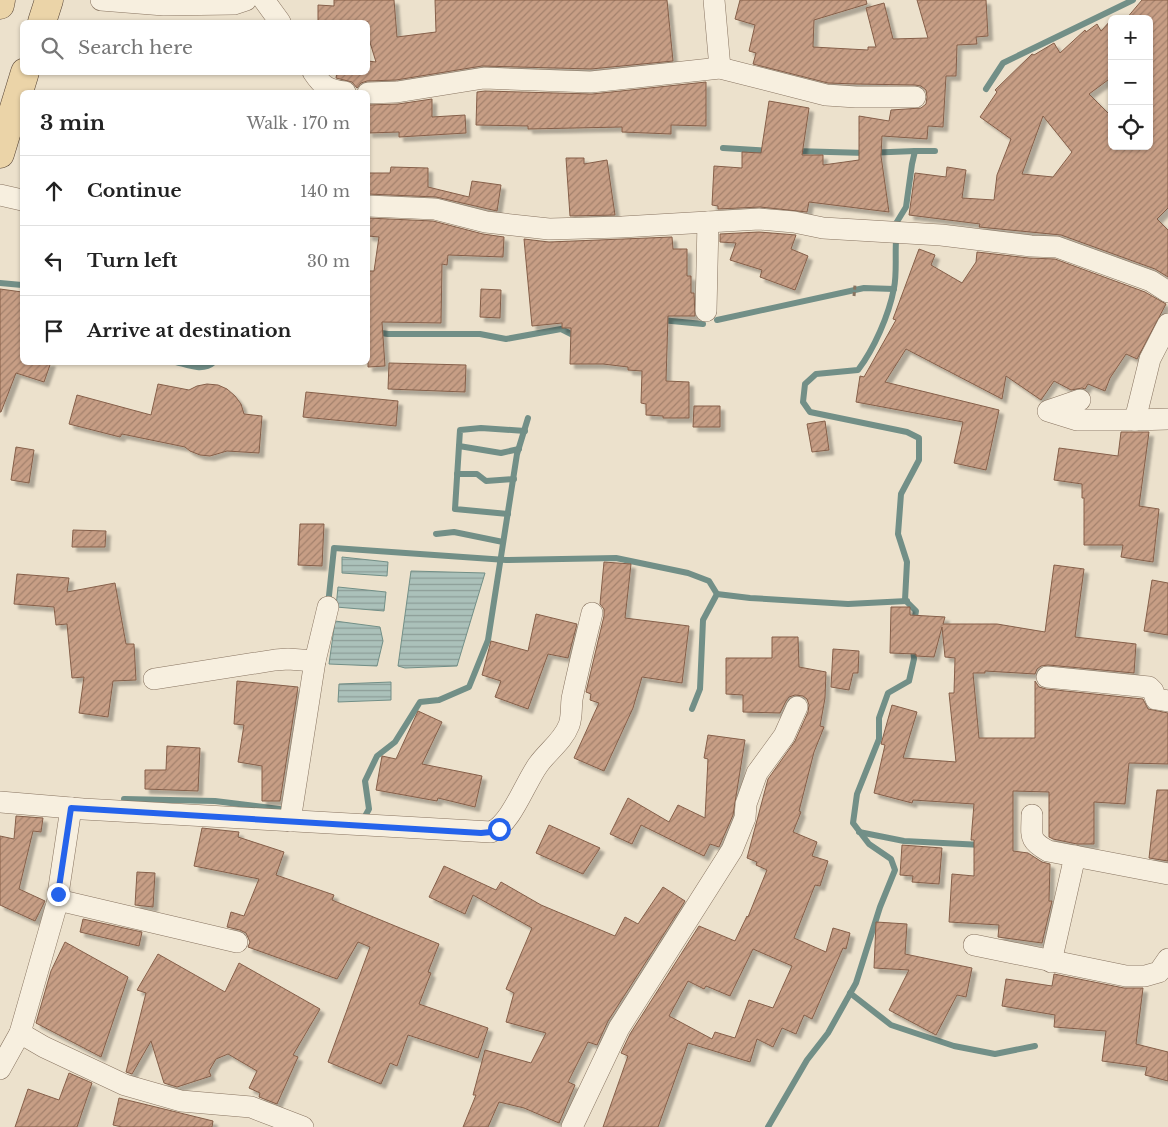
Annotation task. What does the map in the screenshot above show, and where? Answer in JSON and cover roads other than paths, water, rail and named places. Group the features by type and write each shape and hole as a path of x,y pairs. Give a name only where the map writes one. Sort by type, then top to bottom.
{"main road":[{"path":"0,5 1,0"},
{"path":"43,20 49,0"},
{"path":"0,154 24,75"}],"street":[{"path":"101,0 164,5 234,4 246,0"},
{"path":"264,0 279,20"},
{"path":"714,0 720,68"},
{"path":"370,93 397,92 484,78 590,82 720,68 826,95 915,97"},
{"path":"315,75 330,90"},
{"path":"0,195 20,200"},
{"path":"370,206 435,209 486,222 549,229 760,219 794,222 823,228 941,234 1032,246 1057,246 1151,281 1168,292"},
{"path":"706,311 708,222"},
{"path":"1135,420 1150,359 1168,324"},
{"path":"1080,400 1048,411 1077,420 1168,419"},
{"path":"290,821 315,661 328,607"},
{"path":"0,802 71,808 481,833 491,832 499,829 509,816 538,764 564,735 569,724 572,702 592,613"},
{"path":"154,679 275,660 315,661"},
{"path":"1047,677 1149,687 1156,699 1168,701"},
{"path":"572,1127 619,1028 732,850 745,818 746,804 757,773 784,736 797,707"},
{"path":"0,1069 20,1033 58,900 71,808"},
{"path":"1032,815 1032,836 1036,844 1048,851 1168,874"},
{"path":"1051,962 1075,856"},
{"path":"58,900 237,942"},
{"path":"974,945 1126,976 1145,976 1159,972 1168,959"},
{"path":"20,1033 44,1047 125,1085 180,1101 251,1107 303,1127"}],"water":[{"path":"342,557 388,562 387,576 342,573"},
{"path":"411,571 485,573 457,666 405,668 398,666"},
{"path":"338,587 386,592 384,611 336,607"},
{"path":"335,621 380,627 383,641 377,666 329,664"},
{"path":"391,682 391,700 338,702 339,684"}],"waterway":[{"path":"986,89 1003,63 1133,0"},
{"path":"723,148 770,151"},
{"path":"794,151 866,153 915,151"},
{"path":"895,225 906,207 915,151 935,151"},
{"path":"896,241 895,277 892,298 885,320 870,352 858,370 816,374 805,384 803,402 810,412 907,432 919,438 919,460 901,494 898,534 907,562 905,600 916,611 914,622"},
{"path":"0,283 20,285"},
{"path":"717,320 864,288 894,289"},
{"path":"661,320 703,324"},
{"path":"370,331 388,334 480,334 506,339 561,329 575,336 578,335"},
{"path":"186,365 200,367 210,365"},
{"path":"363,820 369,809 365,781 377,756 395,742 420,702 439,700 469,687 488,640 517,454 528,418"},
{"path":"508,514 455,509 460,430 481,428 525,431"},
{"path":"459,446 501,453 519,449"},
{"path":"457,474 477,474 486,481 514,479"},
{"path":"436,534 454,532 503,542"},
{"path":"328,605 334,548 506,560 616,558 688,573 709,581 717,594"},
{"path":"692,709 700,689 703,620 717,594 848,604 907,601"},
{"path":"768,1127 807,1060 828,1033 856,983 880,907 895,870 891,859 869,844 853,823 857,794 879,739 879,718 888,693 909,681 914,659 913,647"},
{"path":"124,799 215,801 287,810"},
{"path":"859,832 904,841 982,845"},
{"path":"850,993 891,1025 954,1046 995,1054 1035,1046"}]}
